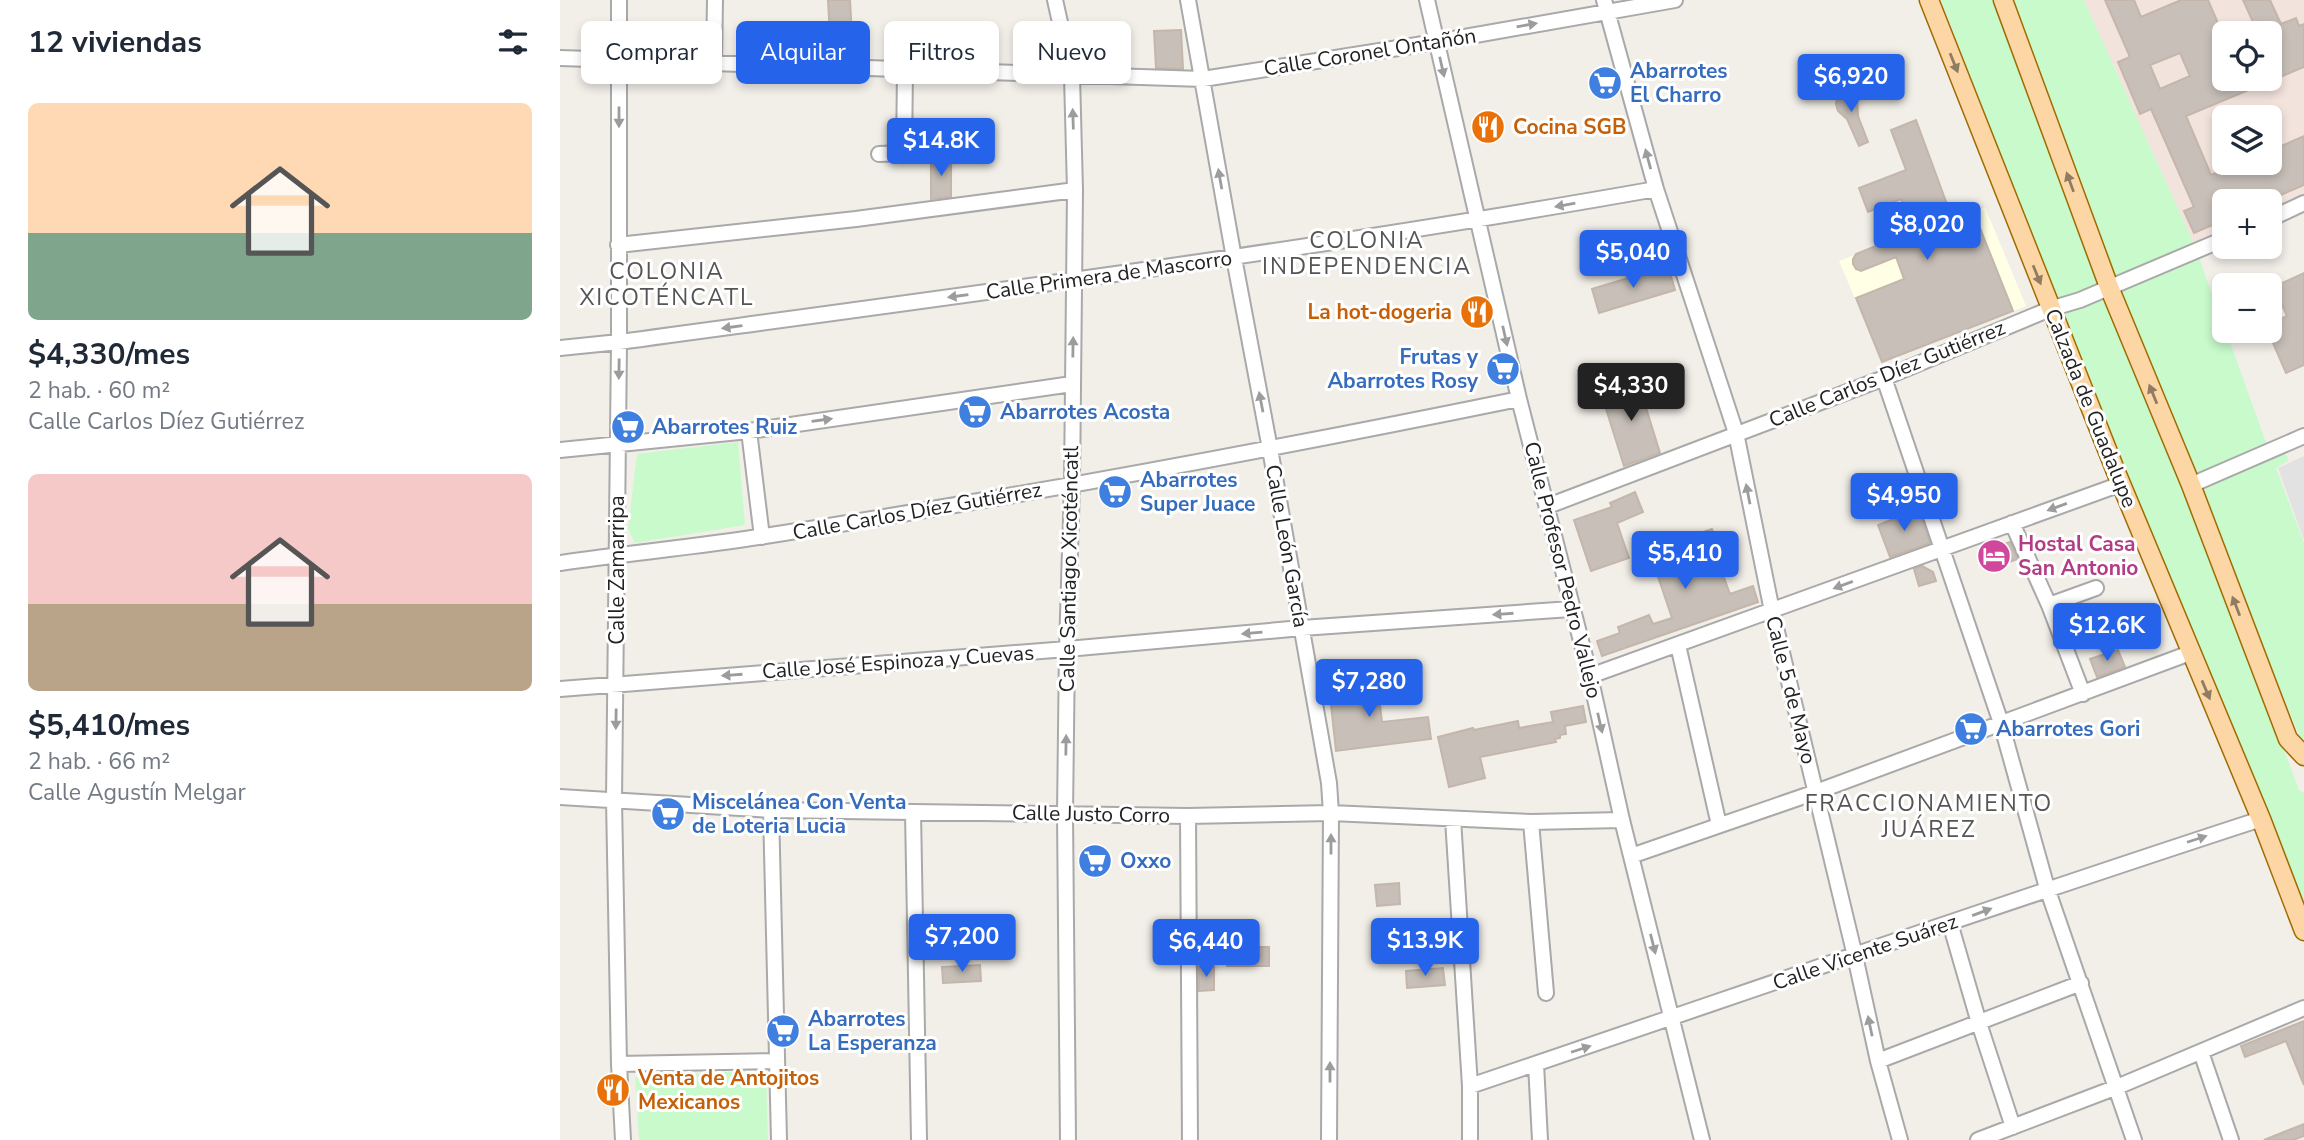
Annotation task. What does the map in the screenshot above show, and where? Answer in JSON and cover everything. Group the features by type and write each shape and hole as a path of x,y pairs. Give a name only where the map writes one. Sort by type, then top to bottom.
{"main road":[{"name":"Calzada de Guadalupe","path":"1929,0 2050,309 2190,653 2261,819 2304,931"},
{"path":"2003,0 2109,287 2191,485 2288,739 2304,756"}],"street":[{"name":"Calle Zamarripa","path":"620,0 620,21"},
{"path":"715,0 715,21"},
{"name":"Calle Santiago Xicoténcatl","path":"1055,0 1060,21"},
{"name":"Calle León García","path":"1188,0 1329,783 1329,1140"},
{"name":"Calle Profesor Pedro Vallejo","path":"1427,0 1519,399 1590,676 1622,820 1702,1140"},
{"name":"Calle Coronel Ontañón","path":"1131,77 1203,79 1436,42 1606,5 1675,0"},
{"name":"Calle 5 de Mayo","path":"1606,5 1656,189 1736,433 1772,611 1899,1140"},
{"name":"Calle Coronel Ontañón","path":"560,58 581,58"},
{"name":"Calle Coronel Ontañón","path":"722,63 884,69"},
{"name":"Calle Zamarripa","path":"620,84 614,800 622,1140"},
{"path":"879,154 904,153 905,84"},
{"name":"Calle Santiago Xicoténcatl","path":"1068,1140 1065,814 1075,190 1072,84"},
{"name":"Calle Primera de Mascorro","path":"560,348 1234,258 1656,189"},
{"path":"618,245 856,219 1075,190"},
{"path":"2282,214 2304,204"},
{"name":"Calle Carlos Díez Gutiérrez","path":"1548,506 1884,377 2050,309 2080,300 2212,244"},
{"path":"1884,377 2001,723 2047,888 2134,1140"},
{"path":"560,450 749,431 1072,384"},
{"name":"Calle Carlos Díez Gutiérrez","path":"560,563 762,537 1072,485 1519,399"},
{"path":"749,431 762,537"},
{"path":"2191,485 2304,436"},
{"path":"1590,676 2121,484"},
{"path":"2011,523 2049,605 2083,694"},
{"path":"2049,605 2096,588"},
{"name":"Calle José Espinoza y Cuevas","path":"560,689 1571,608"},
{"path":"1678,645 1719,825"},
{"path":"1631,856 1816,792 2190,653"},
{"name":"Calle Justo Corro","path":"560,796 771,810 1188,816 1331,813 1531,822 1622,820"},
{"path":"771,810 779,1140"},
{"path":"913,812 919,1140"},
{"path":"1188,816 1190,1140"},
{"path":"1453,819 1470,1086 1470,1140"},
{"name":"Calle Vicente Suárez","path":"1470,1086 2047,888 2261,819"},
{"path":"1531,822 1546,993"},
{"path":"1951,923 1979,1023 2013,1127"},
{"path":"1878,1061 2081,983"},
{"path":"1978,1140 2117,1087 2304,1008"},
{"path":"2201,1052 2231,1140"},
{"path":"619,1064 776,1061"},
{"path":"1536,1064 1540,1140"}],"shaded area":[{"path":"2084,0 2304,0 2304,203 2282,213 2282,189 2212,189 2212,244 2197,251"},
{"path":"1985,207 2026,306 1882,362 1839,261"},
{"path":"2304,456 2304,540 2278,468"}],"green space":[{"path":"1941,0 2084,0 2197,251 2212,295 2212,343 2230,343 2269,451 2191,485 2245,644 2299,790 2304,793 2304,922 2061,313"},
{"path":"738,442 745,525 635,543 628,529 637,454"},
{"path":"2281,451 2288,461 2276,468 2304,543 2304,741 2195,487"},
{"path":"766,1070 768,1140 639,1140 635,1077"}],"building":[{"path":"828,0 850,0 851,21 829,21"},
{"path":"2105,0 2134,0 2141,17 2181,0 2208,0 2217,21 2212,21 2212,91 2246,91 2186,116 2211,175 2282,175 2282,146 2304,136 2304,185 2282,195 2282,189 2212,189 2212,225 2194,233 2184,211 2194,207 2151,109 2140,114 2118,62 2130,57","holes":["2180,53 2190,76 2160,89 2150,65"]},
{"path":"2243,0 2270,0 2280,21 2253,21"},
{"path":"2296,18 2299,26 2304,24 2304,67 2282,76 2282,24"},
{"path":"1181,30 1183,69 1156,68 1154,31"},
{"path":"1839,88 1850,90 1857,99 1858,116 1868,142 1859,146 1847,119 1838,111 1836,104"},
{"path":"1916,120 1955,226 1976,218 2013,311 1882,362 1856,298 1904,279 1896,257 1861,271 1856,269 1853,259 1856,254 1913,231 1901,199 1868,212 1859,188 1906,170 1891,130"},
{"path":"931,158 951,158 951,197 931,199"},
{"path":"1668,266 1675,290 1599,313 1592,289"},
{"path":"2304,273 2304,365 2286,373 2273,343 2282,343 2282,318 2287,316 2282,305 2282,283"},
{"path":"1638,382 1660,453 1624,466 1601,393"},
{"path":"1635,492 1643,512 1617,523 1629,558 1591,571 1574,520 1612,507 1610,503"},
{"path":"1918,509 1930,543 1890,557 1878,525"},
{"path":"1712,529 1726,570 1722,572 1730,594 1753,586 1758,602 1602,656 1597,641 1620,633 1618,627 1649,615 1653,624 1672,618 1649,550"},
{"name":"Hostal Casa San Antonio","path":"2010,542 2018,559 1992,568 1985,551"},
{"path":"1922,566 1933,572 1936,581 1919,586 1914,569"},
{"path":"2118,650 2125,667 2097,677 2090,659"},
{"path":"1377,680 1382,722 1428,717 1431,739 1336,751 1329,686"},
{"path":"1583,706 1586,722 1565,726 1566,734 1555,739 1556,742 1480,757 1485,778 1449,787 1438,737 1518,721 1519,728 1553,722 1551,712"},
{"path":"1399,883 1400,904 1377,906 1375,885"},
{"path":"1227,947 1269,947 1269,966 1227,966"},
{"path":"980,965 981,981 943,983 942,967"},
{"path":"1199,967 1214,967 1214,990 1199,991"},
{"path":"1443,968 1445,985 1407,988 1406,971"},
{"path":"2304,1021 2304,1085 2286,1041 2245,1057 2241,1046"},
{"path":"2304,1124 2304,1136 2293,1140 2264,1140"}],"place":[{"name":"Abarrotes El Charro","path":"1605,83"},
{"name":"Cocina SGB","path":"1488,127"},
{"name":"La hot-dogeria","path":"1477,312"},
{"name":"Frutas y Abarrotes Rosy","path":"1503,369"},
{"name":"Abarrotes Acosta","path":"975,412"},
{"name":"Abarrotes Ruiz","path":"628,427"},
{"name":"Abarrotes Super Juace","path":"1115,492"},
{"name":"Hostal Casa San Antonio","path":"1994,556"},
{"name":"Abarrotes Gori","path":"1971,729"},
{"name":"Miscelánea Con Venta de Loteria Lucia","path":"668,814"},
{"name":"Oxxo","path":"1095,861"},
{"name":"Abarrotes La Esperanza","path":"783,1031"},
{"name":"Venta de Antojitos Mexicanos","path":"613,1090"}],"district":[{"name":"COLONIA INDEPENDENCIA","path":"1367,253"},
{"name":"COLONIA XICOTÉNCATL","path":"667,284"},
{"name":"FRACCIONAMIENTO JUÁREZ","path":"1929,816"}]}
